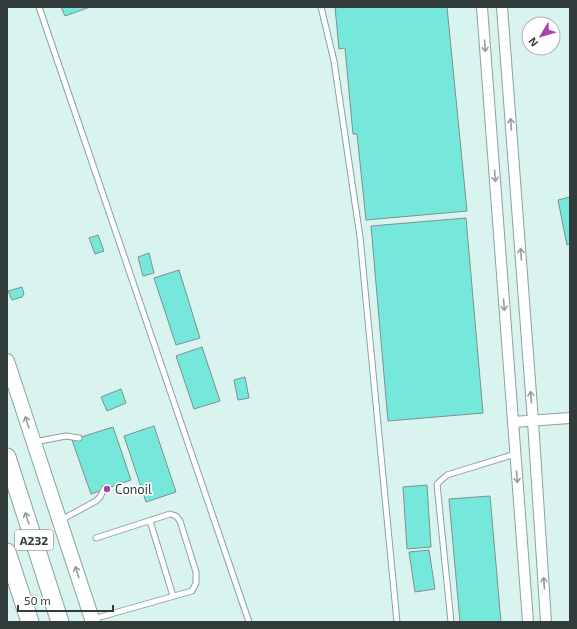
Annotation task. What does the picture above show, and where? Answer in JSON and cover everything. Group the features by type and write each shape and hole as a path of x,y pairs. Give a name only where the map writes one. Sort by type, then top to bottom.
{"highway":[{"name":"A232","path":"7,457 60,622"},
{"name":"A232","path":"7,552 30,622"}],"main road":[{"path":"7,360 93,620"}],"street":[{"path":"482,7 528,622"},
{"path":"502,7 533,421 546,622"},
{"path":"513,422 570,418"}],"lane":[{"path":"39,7 249,622"},
{"path":"321,7 334,61 360,237 397,622"},
{"path":"34,442 66,436 78,438"},
{"path":"452,622 438,484 447,475 516,454"},
{"path":"60,520 96,501 104,489"},
{"path":"93,620 192,591 196,583 196,572 180,521 176,516 170,514 96,538"},
{"path":"150,520 172,596"}],"building":[{"path":"61,7 90,7 65,16"},
{"path":"335,7 447,7 467,211 366,220 357,134 353,134 345,48 339,49"},
{"path":"570,197 570,244 567,245 558,200"},
{"path":"466,218 483,413 388,421 371,226"},
{"path":"98,235 104,251 95,254 89,238"},
{"path":"149,253 154,273 143,276 138,257"},
{"path":"179,270 200,338 176,345 154,278"},
{"path":"22,287 24,294 22,297 12,300 8,291"},
{"path":"202,347 220,401 194,409 176,356"},
{"path":"245,377 249,398 238,400 234,380"},
{"path":"121,389 126,403 107,411 101,397"},
{"path":"154,426 176,492 146,502 124,436"},
{"path":"113,427 131,480 91,494 72,440"},
{"path":"427,485 431,547 407,549 403,487"},
{"path":"490,496 501,622 460,622 449,499"},
{"path":"429,550 435,589 415,592 409,552"}],"place":[{"name":"Conoil","path":"107,489"}]}
